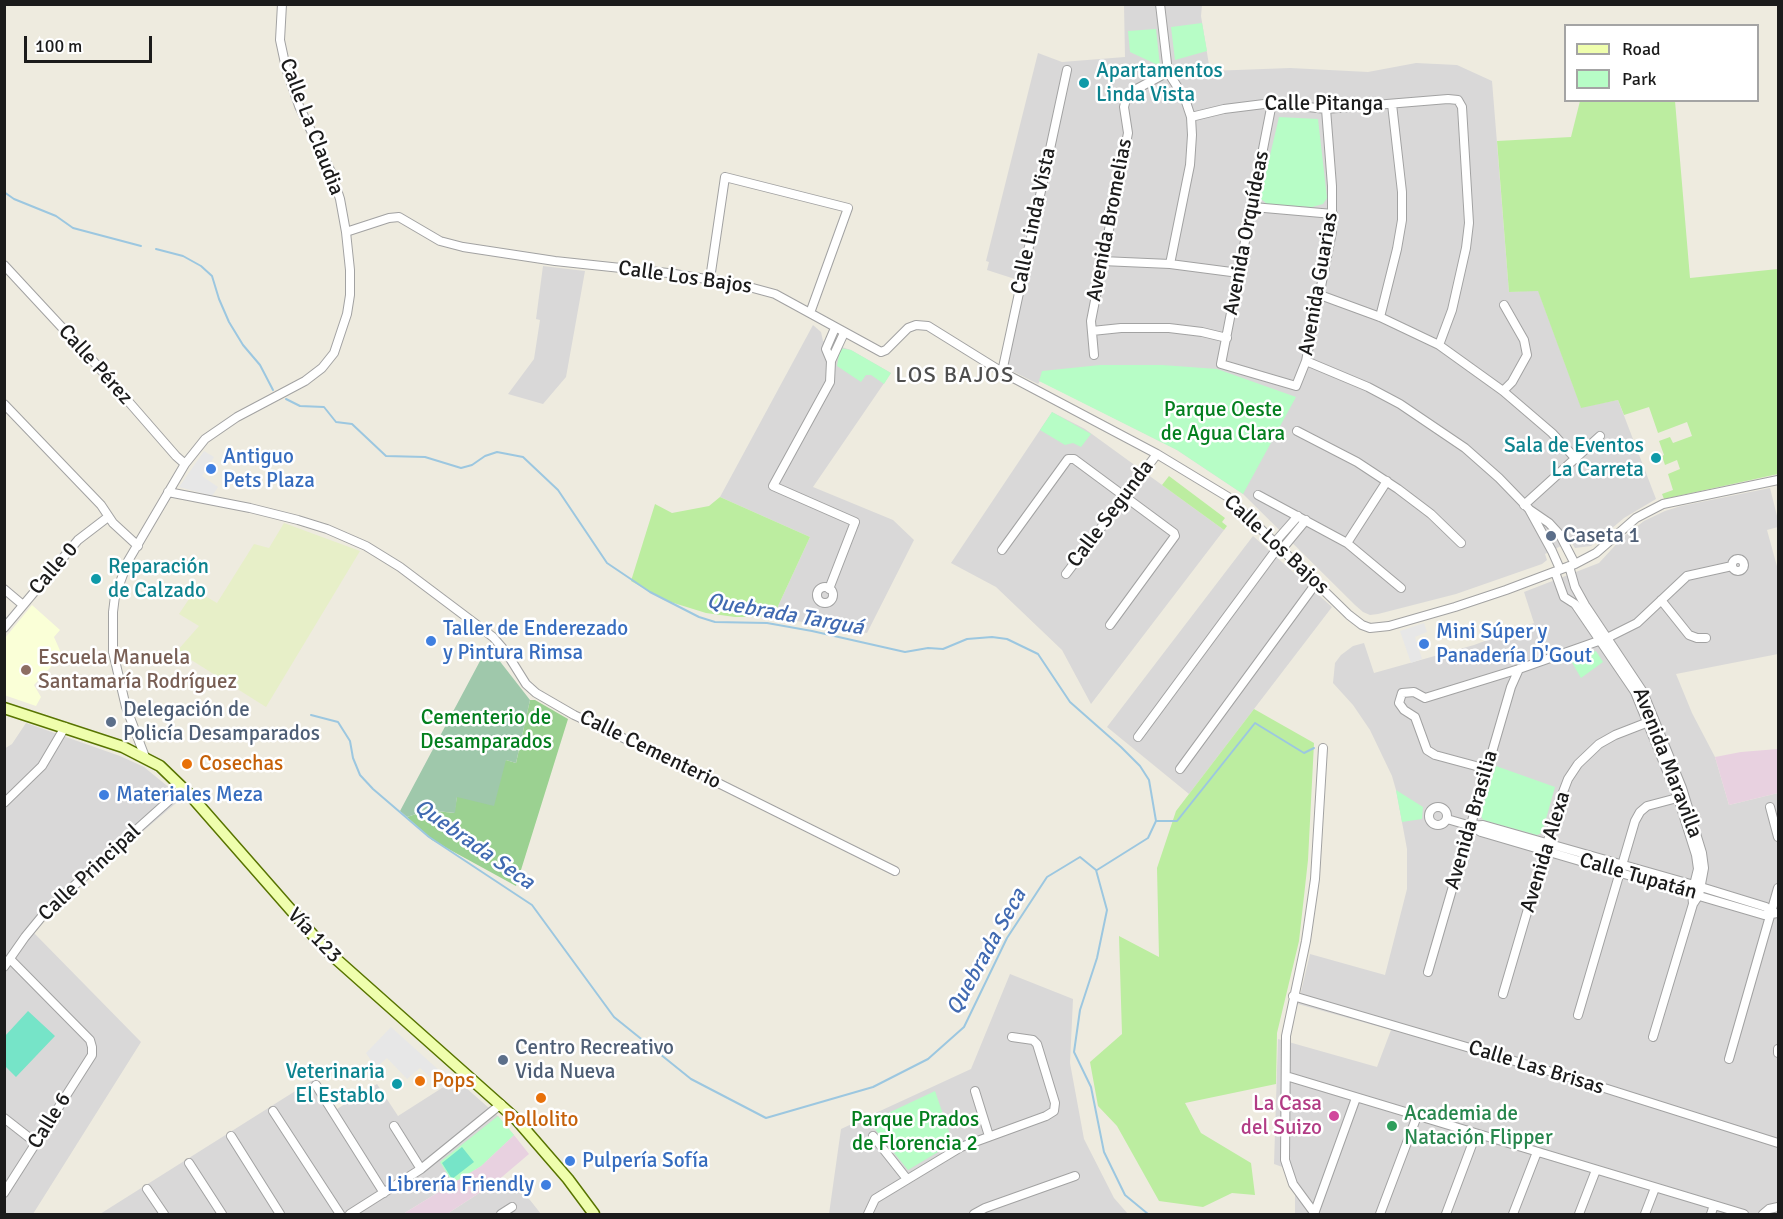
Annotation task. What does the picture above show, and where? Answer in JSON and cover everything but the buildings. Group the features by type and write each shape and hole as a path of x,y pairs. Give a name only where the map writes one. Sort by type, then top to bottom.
{"main road":[{"name":"Vía 123","path":"4,708 65,727 145,757 159,766 183,788 326,950 501,1104 544,1150 594,1215"}],"street":[{"name":"Calle La Claudia","path":"145,757 118,681 113,652 112,628 115,596 120,580 168,492 185,464 205,438 237,417 305,381 329,360 342,332 350,295 346,232 338,189 320,146 299,106 283,55 280,30 282,4"},
{"path":"1160,4 1168,72 1185,99 1191,117 1192,135 1190,165 1170,264"},
{"name":"Calle Linda Vista","path":"1002,372 1067,70"},
{"name":"Avenida Bromelias","path":"1094,356 1091,321 1128,133 1124,107 1126,99 1140,85 1168,72"},
{"name":"Calle Pitanga","path":"1191,117 1224,109 1272,103 1326,109 1458,100 1462,107 1469,223 1466,248 1452,310 1439,345"},
{"name":"Avenida Orquídeas","path":"1272,103 1221,364 1296,386"},
{"path":"1380,317 1402,220 1402,192 1392,104"},
{"name":"Avenida Guarias","path":"1296,386 1306,361 1332,232 1333,214 1326,109"},
{"path":"710,279 725,177 848,208 810,313"},
{"path":"1253,207 1333,214"},
{"name":"Calle Los Bajos","path":"346,232 399,217 440,241 463,247 555,261 710,279 758,288 775,294 881,352 909,328 916,325 928,326 1002,372 1156,454 1228,497 1358,622 1366,627 1375,628 1466,603 1572,565 1596,553 1636,518 1663,504 1779,480"},
{"path":"1102,261 1170,264 1239,273"},
{"name":"Calle Pérez","path":"4,265 185,464"},
{"path":"1320,295 1380,317 1439,345 1503,391 1552,433 1576,459"},
{"path":"1503,391 1512,382 1527,355 1524,340 1504,305"},
{"path":"831,361 826,350 835,328"},
{"path":"1092,331 1121,328 1169,328 1227,338"},
{"path":"829,589 855,522 773,486 827,390 830,382 831,361 844,333"},
{"path":"1306,361 1368,387 1438,429 1465,448 1498,477 1526,507 1599,436"},
{"path":"4,404 100,505 108,517 138,546"},
{"path":"1297,432 1357,462 1387,481 1431,514 1461,543"},
{"name":"Calle Segunda","path":"1066,574 1156,454"},
{"path":"1002,550 1068,459 1072,458 1124,495 1175,536 1110,625"},
{"path":"1347,543 1387,481"},
{"name":"Calle Cementerio","path":"168,492 298,520 327,529 366,546 408,572 494,637 506,651 526,684 536,693 574,714 895,870"},
{"path":"1258,495 1347,543 1401,588"},
{"name":"Avenida Maravilla","path":"1526,507 1549,523 1560,535 1572,565 1575,588 1603,639"},
{"name":"Avenida Maravilla","path":"1526,507 1548,543 1558,570 1564,597 1575,604 1643,692 1651,721 1681,797 1696,855 1697,890 1653,1037"},
{"path":"1138,737 1279,546 1298,516"},
{"name":"Calle 0","path":"4,627 78,540 108,517"},
{"path":"1279,546 1306,520"},
{"path":"1487,769 1435,755 1426,750 1415,717 1401,707 1402,693 1409,691 1425,698 1519,669 1603,639 1636,623 1687,576 1732,566"},
{"path":"1180,769 1317,582"},
{"path":"4,589 23,605"},
{"path":"1661,600 1689,635 1706,638"},
{"name":"Avenida Brasilia","path":"1428,972 1511,687 1519,669"},
{"name":"Avenida Alexa","path":"1503,994 1564,790 1578,764 1599,744 1651,721"},
{"path":"4,803 49,758 65,727"},
{"path":"1315,1214 1293,1184 1285,1160 1284,1147 1286,1036 1306,941 1315,879 1323,748"},
{"name":"Calle Principal","path":"4,967 48,909 183,788"},
{"path":"1578,1015 1635,821 1647,806 1681,797"},
{"path":"1770,807 1779,837"},
{"name":"Calle Tupatán","path":"1447,819 1471,826 1480,832 1546,847 1697,890 1764,915 1775,913"},
{"path":"1729,1059 1775,913 1779,888"},
{"name":"Calle 6","path":"4,1193 92,1055 90,1040 11,960"},
{"name":"Calle Las Brisas","path":"1293,996 1579,1080 1779,1143"},
{"path":"868,1215 875,1199 961,1147 1046,1116 1054,1110 1055,1103 1037,1044 1033,1040 1012,1036"},
{"path":"1286,1076 1744,1215"},
{"path":"316,1085 384,1193"},
{"path":"975,1090 989,1136"},
{"path":"1315,1214 1356,1098"},
{"path":"350,1215 421,1169 501,1104"},
{"path":"273,1111 340,1215"},
{"path":"1380,1215 1417,1116"},
{"path":"4,1118 36,1143"},
{"path":"394,1126 421,1169"},
{"path":"1446,1215 1476,1134"},
{"path":"231,1136 280,1215"},
{"path":"873,1137 907,1179"},
{"path":"1513,1215 1537,1152"},
{"path":"189,1163 222,1215"},
{"path":"1580,1215 1596,1170"},
{"path":"974,1215 985,1208 1075,1176"},
{"path":"1645,1215 1655,1188"},
{"path":"147,1189 164,1215"},
{"path":"1711,1215 1714,1205"},
{"path":"501,1215 512,1207"},
{"path":"1762,1214 1778,1207"}],"shaded area":[{"path":"1124,5 1202,5 1201,16 1210,71 1290,68 1368,72 1416,63 1457,65 1492,81 1509,292 1538,290 1581,407 1618,400 1656,499 1624,518 1591,546 1575,548 1571,541 1545,554 1547,560 1542,564 1456,594 1370,615 1355,605 1243,494 1177,450 1040,381 1038,384 1000,365 1018,280 987,270 989,262 986,261 1038,53 1062,62 1125,57"},
{"path":"543,266 585,271 566,377 543,404 508,394 534,359 540,320 536,319"},
{"path":"813,325 821,332 823,341 851,350 891,373 813,487 893,520 914,540 867,633 773,617 810,537 720,497"},
{"path":"1052,412 1085,429 1224,530 1091,704 1062,650 996,587 951,563"},
{"path":"204,451 214,457 202,476 218,487 212,496 179,487"},
{"path":"1770,488 1778,520 1778,527 1767,530 1778,570 1778,654 1676,674 1692,713 1715,757 1729,805 1778,793 1778,1214 1295,1214 1295,1194 1285,1168 1274,1164 1278,1039 1377,1067 1391,1030 1298,1004 1310,954 1385,975 1407,889 1407,849 1392,776 1370,730 1353,705 1333,683 1335,663 1353,646 1364,643 1374,673 1474,645 1534,623 1524,592 1599,563 1622,538 1644,521 1681,506"},
{"path":"284,523 360,551 266,707 177,651 199,626 179,614 195,590 217,603 254,544 269,548"},
{"path":"1253,536 1332,607 1189,794 1107,727"},
{"name":"Escuela Manuela Santamaría Rodríguez","path":"32,605 60,630 54,637 62,655 34,685 41,697 36,706 4,695 5,638"},
{"path":"1424,623 1427,632 1415,637 1422,659 1411,663 1400,631"},
{"path":"26,723 120,756 144,767 182,798 60,902 34,933 141,1042 33,1214 5,1214 4,749 12,744"},
{"path":"1778,749 1778,793 1729,805 1715,757"},
{"path":"1010,974 1073,999 1070,1063 1084,1139 1114,1198 1128,1214 829,1214 841,1129 971,1069"},
{"path":"391,1027 452,1082 442,1088 420,1068 407,1079 387,1058 376,1068 366,1053"},
{"path":"316,1078 337,1109 377,1084 398,1116 456,1079 498,1116 514,1135 481,1166 403,1214 100,1214"},
{"path":"514,1135 529,1154 496,1182 447,1214 403,1214 481,1166"},
{"path":"496,1182 517,1190 530,1200 541,1214 447,1214"}],"green space":[{"path":"1202,23 1207,51 1175,60 1171,27"},
{"path":"1156,29 1160,66 1130,52 1128,31"},
{"path":"1580,102 1675,102 1690,278 1778,269 1778,474 1664,499 1662,494 1673,490 1668,474 1680,469 1677,460 1665,465 1659,441 1670,437 1673,443 1692,436 1687,422 1658,433 1649,407 1624,415 1618,400 1581,408 1538,291 1509,292 1497,141 1571,137"},
{"path":"1279,117 1318,119 1327,198 1323,204 1312,207 1267,204 1260,198"},
{"path":"840,348 851,350 891,373 884,384 871,375 866,375 861,382 837,366"},
{"name":"Parque Oeste de Agua Clara","path":"1100,365 1162,365 1217,369 1296,397 1243,494 1177,450 1039,381 1042,371"},
{"path":"1052,412 1091,434 1081,447 1073,443 1065,445 1040,430"},
{"path":"1169,476 1225,518 1222,522 1227,526 1224,530 1162,485"},
{"path":"720,497 810,537 773,617 735,617 706,613 664,600 631,581 655,504 672,513 709,506"},
{"name":"Cementerio de Desamparados","path":"488,646 530,700 516,763 506,760 494,806 457,797 455,813 428,810 407,817 400,811"},
{"path":"1596,651 1603,662 1581,678 1570,659"},
{"path":"530,700 535,700 568,719 516,886 432,840 407,817 428,810 454,813 457,797 506,760 516,763"},
{"path":"1254,709 1314,743 1308,860 1299,941 1277,1033 1276,1084 1185,1103 1201,1133 1251,1163 1255,1195 1232,1193 1203,1207 1159,1201 1117,1126 1098,1106 1090,1062 1122,1034 1119,936 1159,957 1157,868 1176,811"},
{"path":"1496,766 1555,787 1542,833 1537,835 1483,820 1480,814"},
{"path":"1396,790 1423,807 1422,819 1402,822"},
{"path":"28,1011 55,1036 16,1077 5,1066 5,1036"},
{"name":"Parque Prados de Florencia 2","path":"935,1091 953,1143 908,1170 869,1122"},
{"path":"498,1116 514,1135 481,1166 453,1183 440,1162"},
{"path":"462,1147 474,1162 452,1179 442,1163"}],"waterway":[{"name":"Quebrada Targuá","path":"4,192 14,199 56,216 73,228 141,246"},
{"name":"Quebrada Targuá","path":"156,249 183,256 201,266 212,276 229,322 243,345 260,365 273,390"},
{"name":"Quebrada Targuá","path":"286,399 300,406 324,407 336,422 352,424 386,456 425,457 461,468 497,452 523,457 558,490 607,563 650,592 699,617 715,622 767,623 905,652 928,648 943,649 967,639 992,637 1007,639 1038,654 1070,702 1121,747 1140,766 1149,780 1156,821 1148,838 1097,870"},
{"name":"Quebrada Seca","path":"311,715 338,722 350,741 353,758 360,775 373,789 429,837 532,905 614,1017 691,1079 766,1118 873,1087 928,1059 964,1027 1007,938 1047,877 1080,857 1096,870 1107,910 1097,958 1080,1010 1074,1052 1091,1087 1104,1152 1125,1195 1148,1214"},
{"path":"1156,821 1177,821 1255,723 1304,753 1314,748"}],"place":[{"name":"Apartamentos Linda Vista","path":"1084,83"},
{"name":"Sala de Eventos La Carreta","path":"1656,458"},
{"name":"Antiguo Pets Plaza","path":"211,469"},
{"name":"Caseta 1","path":"1551,536"},
{"name":"Reparación de Calzado","path":"96,579"},
{"name":"Taller de Enderezado y Pintura Rimsa","path":"431,641"},
{"name":"Mini Súper y Panadería D'Gout","path":"1424,644"},
{"name":"Escuela Manuela Santamaría Rodríguez","path":"26,670"},
{"name":"Delegación de Policía Desamparados","path":"111,722"},
{"name":"Cosechas","path":"187,764"},
{"name":"Materiales Meza","path":"104,795"},
{"name":"Centro Recreativo Vida Nueva","path":"503,1060"},
{"name":"Pops","path":"420,1081"},
{"name":"Veterinaria El Establo","path":"397,1084"},
{"name":"Pollolito","path":"541,1098"},
{"name":"La Casa del Suizo","path":"1334,1116"},
{"name":"Academia de Natación Flipper","path":"1392,1126"},
{"name":"Pulpería Sofía","path":"570,1161"},
{"name":"Librería Friendly","path":"546,1185"}],"district":[{"name":"LOS BAJOS","path":"955,376"}]}
